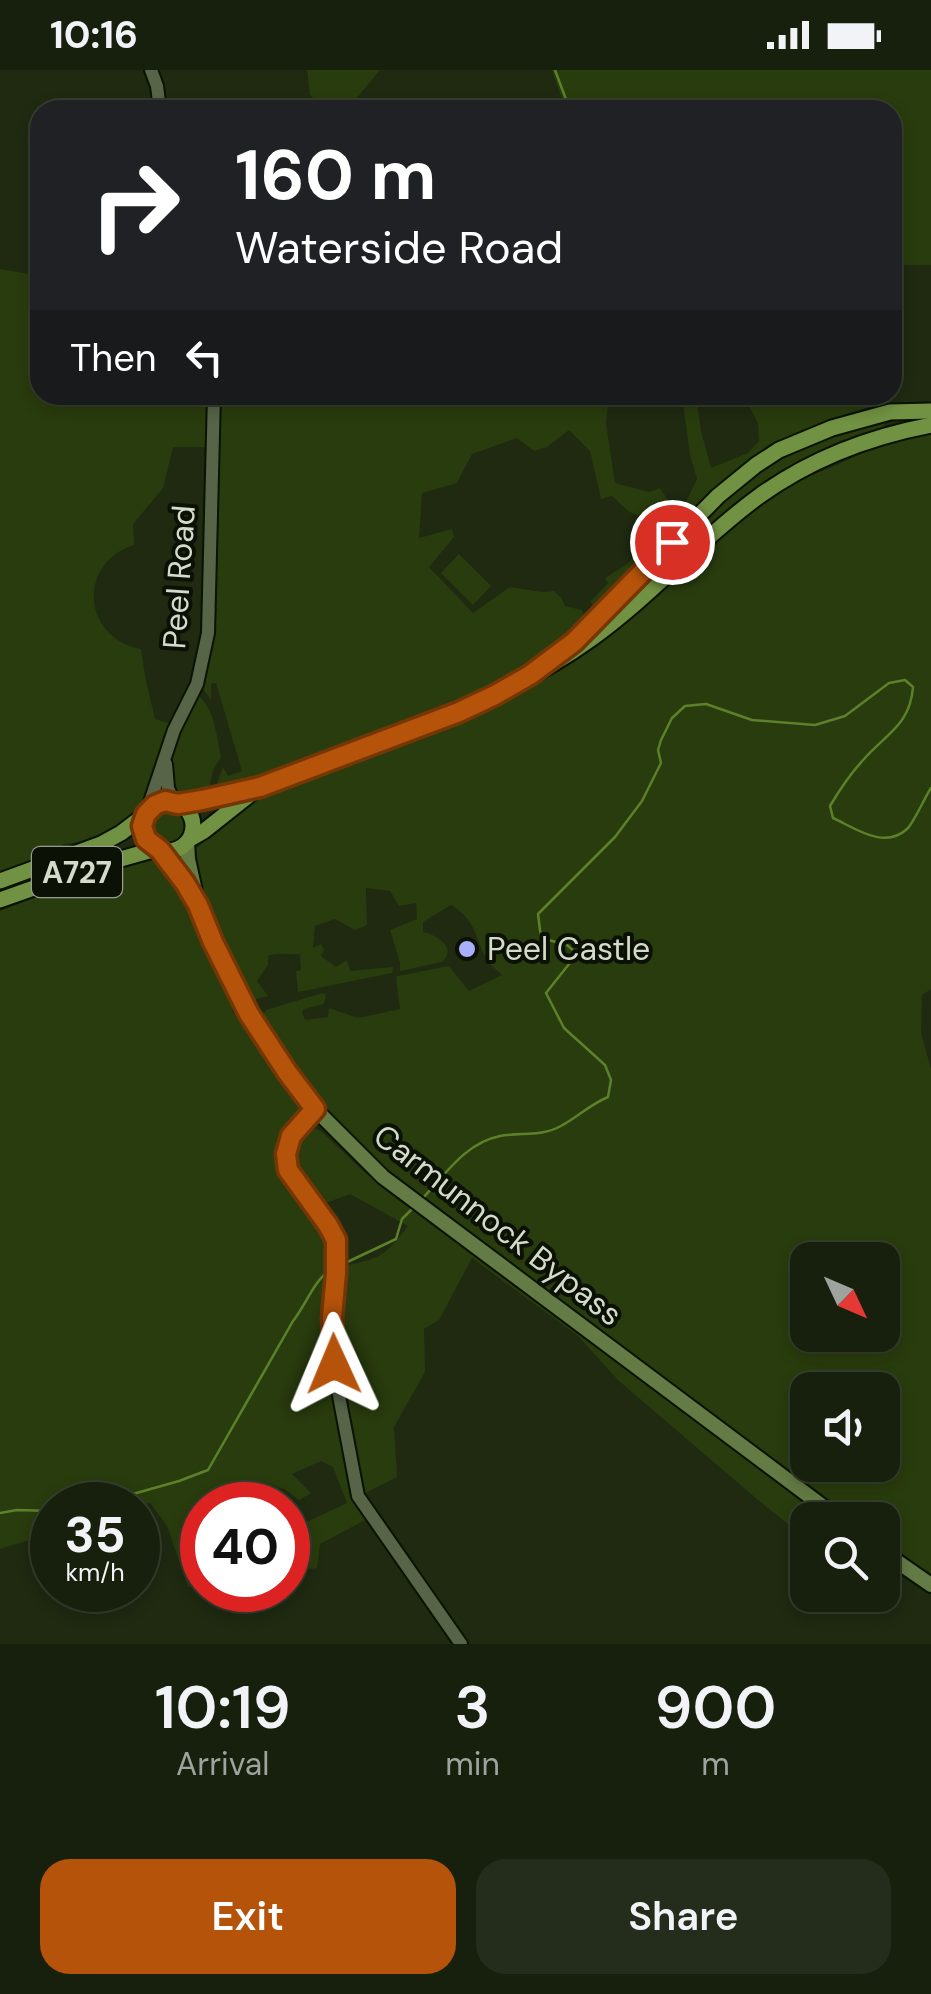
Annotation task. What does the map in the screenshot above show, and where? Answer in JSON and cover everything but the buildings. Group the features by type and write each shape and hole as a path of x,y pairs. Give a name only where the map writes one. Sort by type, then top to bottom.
{"main road":[{"path":"530,675 574,642 718,496 756,464 832,428 890,412 931,411"},
{"path":"890,412 895,432"},
{"path":"260,787 172,851 158,850 149,844 143,832 147,812 159,803 260,787 495,695 594,637 760,495 812,462 895,432 931,425"},
{"path":"176,803 192,819 188,841"},
{"name":"A727","path":"0,881 101,844 128,829 147,812"},
{"name":"Carmunnock Bypass","path":"188,841 198,905 213,942 249,1014 315,1109 383,1178 816,1502"},
{"name":"A727","path":"0,900 96,866 158,850"},
{"name":"Carmunnock Bypass","path":"158,850 198,905"},
{"path":"900,1563 931,1585"}],"street":[{"path":"151,70 158,100"},
{"name":"Peel Road","path":"147,812 174,730 197,684 208,633 214,405"},
{"path":"166,757 168,788 176,803"},
{"path":"315,1109 291,1136 286,1154 288,1170 336,1240 334,1364 358,1496 461,1644"}],"green space":[{"path":"307,70 380,70 355,100 314,100"},
{"path":"552,70 931,70 931,265 902,265 902,100 562,100"},
{"path":"0,269 30,274 30,405 206,405 207,447 173,447 163,488 133,524 134,545 116,554 103,567 96,583 94,600 98,616 107,631 121,642 141,649 155,719 171,724 163,737 145,805 96,839 64,844 42,861 0,875"},
{"path":"218,405 608,405 606,423 615,483 649,492 660,488 675,511 685,504 697,479 683,405 697,405 711,468 748,453 759,441 758,423 748,405 874,405 828,420 758,454 693,509 595,607 590,602 608,583 605,578 637,553 648,520 628,511 612,496 601,499 590,451 569,430 547,447 534,451 517,438 472,454 457,483 422,493 419,538 452,529 454,537 429,567 473,613 510,587 554,591 565,606 582,610 584,618 559,645 538,659 423,718 214,791 223,767 228,776 242,771 216,683 211,684 211,700 201,686"},
{"path":"884,421 884,429 811,457 610,614 751,473 808,442"},
{"path":"931,432 931,989 922,995 921,1033 931,1069 931,1575 900,1552 900,1502 832,1502 805,1482 900,1482 900,1372 790,1372 790,1471 395,1176 339,1124 285,1059 261,1017 266,1010 322,993 326,994 324,1004 304,1009 305,1020 328,1017 329,1008 358,1018 400,1009 398,976 449,966 469,991 502,975 487,961 465,916 451,905 423,922 423,932 447,947 446,957 442,962 400,971 390,930 417,919 416,903 399,906 390,891 366,888 367,925 355,930 335,919 315,926 313,948 321,944 321,956 336,967 347,960 350,971 393,967 392,973 298,992 296,971 301,970 300,954 272,955 257,981 268,996 253,1000 212,927 196,865 196,849 252,802 293,782 458,723 522,693 605,639 756,507 800,480 895,440"},
{"path":"459,554 491,586 473,605 441,573"},
{"path":"197,694 211,714 221,757 213,770 208,793 183,797 177,794 173,781 173,755"},
{"path":"169,809 182,814 187,827 182,840 169,845 156,840 151,827 156,814"},
{"path":"156,860 186,890 233,1013 242,1019 299,1102 300,1116 283,1144 282,1167 328,1238 331,1283 342,1280 347,1265 383,1253 408,1226 350,1194 323,1204 302,1177 294,1159 295,1149 307,1129 321,1131 364,1172 806,1502 790,1502 790,1525 619,1381 578,1336 472,1258 439,1320 424,1329 425,1372 394,1427 397,1477 359,1496 371,1517 320,1544 317,1568 310,1569 310,1520 347,1503 333,1467 321,1461 292,1474 300,1482 180,1482 180,1564 160,1517 160,1482 30,1482 30,1540 0,1549 0,911 62,886 76,888 75,885 116,868"}],"waterway":[{"path":"555,70 566,100"},
{"path":"422,1199 476,1145 500,1136 553,1129 608,1097 611,1080 605,1065 564,1028 546,993 577,954 567,945 541,938 538,914 615,837 642,801 661,763 661,740 672,718 685,706 706,704 752,720 815,725 845,716 889,683 905,680 913,687 907,711 842,787 830,806 833,818 870,835 889,838 910,826 931,788"},
{"path":"341,1265 396,1239 402,1219 413,1208"},
{"path":"160,1486 208,1470 293,1321 318,1281 329,1271"},
{"path":"0,1513 30,1510"}],"place":[{"name":"Peel Castle","path":"467,949"}],"route":[{"path":"334,1364 336,1240 288,1170 286,1154 291,1136 315,1109 249,1014 185,883 160,850 146,839 144,817 152,807 165,801 178,804 260,787 495,695 574,642 672,542"}]}
